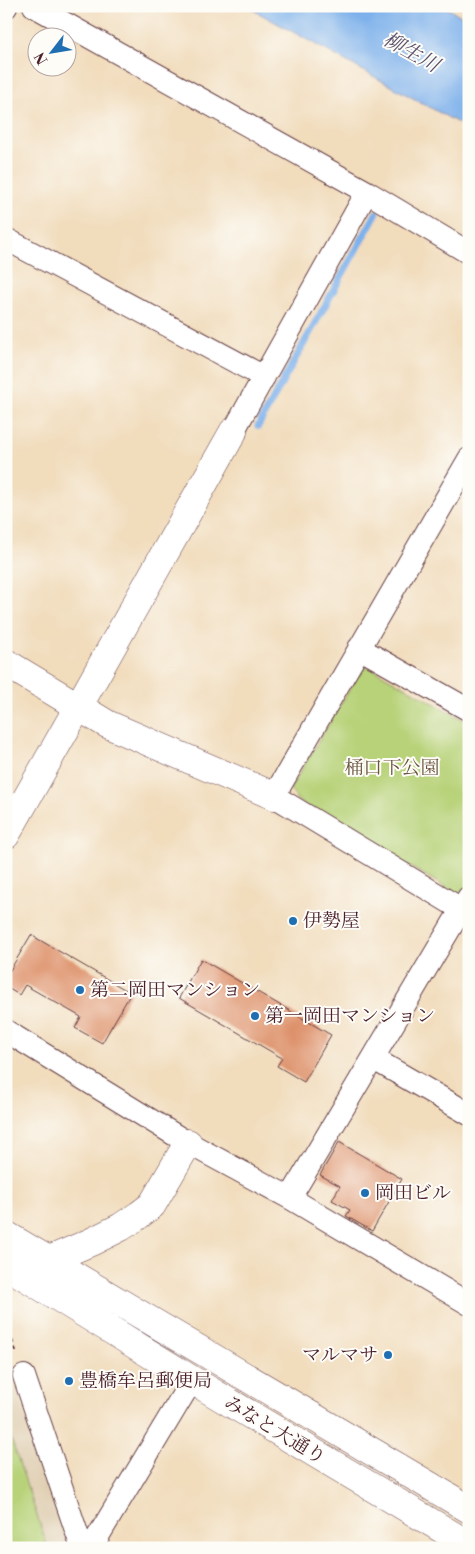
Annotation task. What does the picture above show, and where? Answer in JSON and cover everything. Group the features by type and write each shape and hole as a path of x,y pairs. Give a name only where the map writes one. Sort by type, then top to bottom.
{"main road":[{"path":"6,835 233,432"},
{"path":"6,663 107,724 274,796"},
{"path":"10,1272 48,1261 121,1227 152,1205 188,1142"},
{"name":"みなと大通り","path":"6,1235 469,1509"},
{"name":"みなと大通り","path":"10,1272 469,1545"}],"street":[{"path":"34,6 367,192 469,252"},
{"path":"233,432 367,192"},
{"path":"6,239 264,377"},
{"path":"290,1198 465,903 274,796 469,459"},
{"path":"359,648 469,710"},
{"path":"6,1031 188,1142 290,1198 469,1304"},
{"path":"374,1058 469,1114"},
{"path":"24,1376 82,1548"},
{"path":"91,1548 192,1380"}],"path":[{"path":"6,1325 24,1376"}],"shaded area":[{"path":"6,1357 70,1548 6,1548"}],"green space":[{"name":"桶口下公園","path":"363,667 373,669 469,723 469,886 457,894 298,801 290,789"},
{"path":"6,1424 48,1548 6,1548"}],"water":[{"name":"柳生川","path":"246,6 443,6 469,20 469,129"}],"building":[{"name":"第二岡田マンション","path":"31,935 131,993 102,1043 75,1028 81,1017 25,985 19,995 6,987 6,977"},
{"name":"第一岡田マンション","path":"201,959 331,1035 304,1082 277,1066 282,1058 179,998"},
{"name":"岡田ビル","path":"339,1142 402,1179 372,1231 346,1216 350,1210 332,1200 340,1186 320,1175"}],"waterway":[{"path":"258,426 376,214"}],"place":[{"name":"伊勢屋","path":"293,921"},
{"name":"第二岡田マンション","path":"80,990"},
{"name":"第一岡田マンション","path":"255,1016"},
{"name":"岡田ビル","path":"365,1193"},
{"name":"マルマサ","path":"388,1355"},
{"name":"豊橋牟呂郵便局","path":"69,1381"}]}
